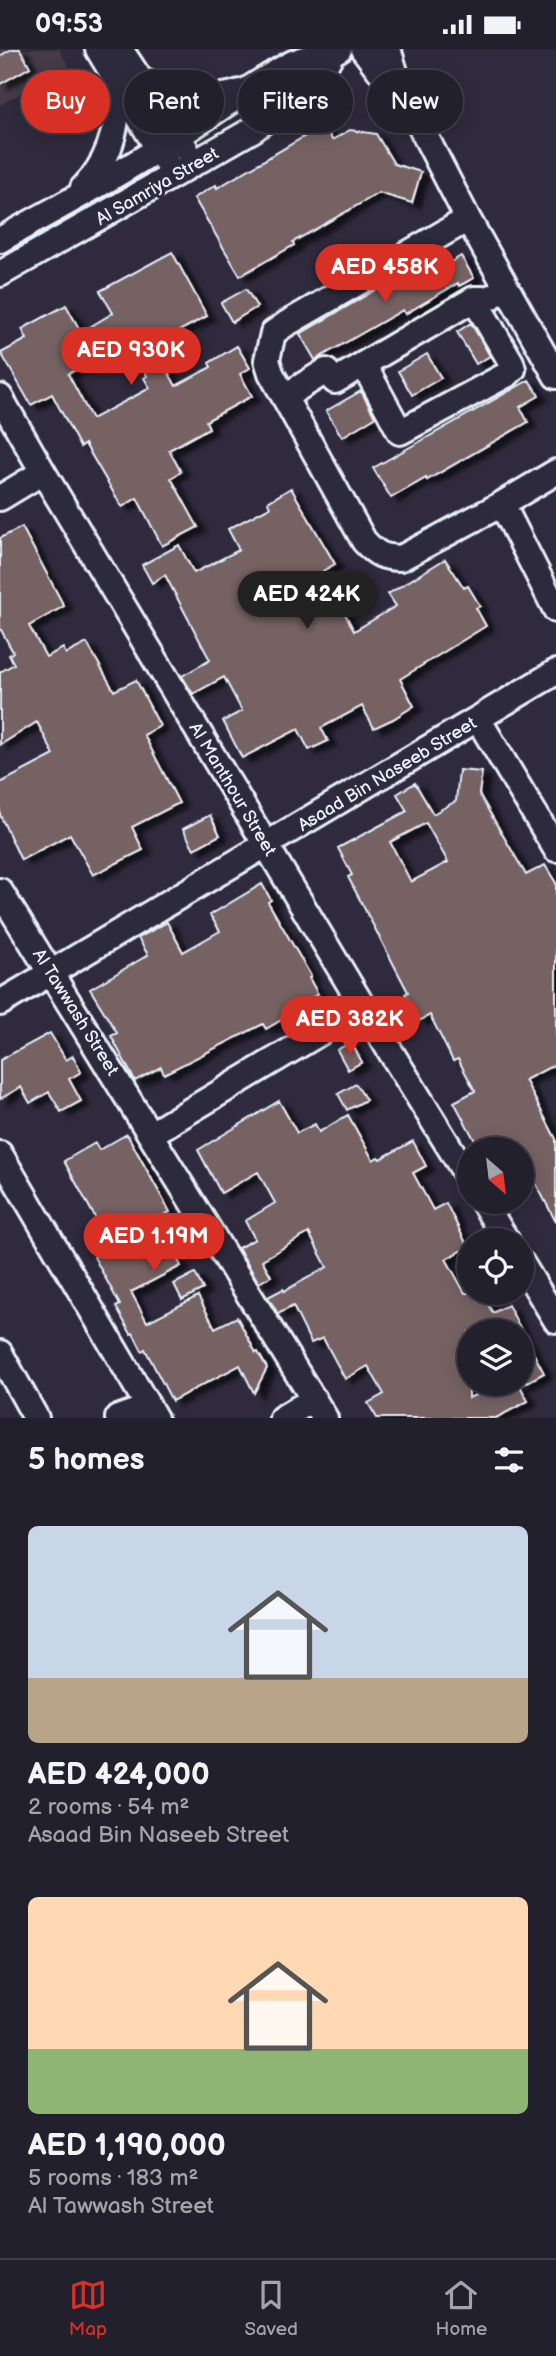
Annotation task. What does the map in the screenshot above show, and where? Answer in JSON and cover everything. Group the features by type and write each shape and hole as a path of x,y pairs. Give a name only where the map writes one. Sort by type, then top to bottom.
{"street":[{"path":"98,49 117,83 168,143 186,170"},
{"path":"120,49 134,70"},
{"path":"363,49 379,70"},
{"path":"388,49 394,70"},
{"name":"Al Samriya Street","path":"281,70 299,60 336,51"},
{"name":"Al Samriya Street","path":"0,274 254,129 309,88 336,51"},
{"path":"75,197 88,184 107,153 117,118 117,83"},
{"name":"Al Samriya Street","path":"0,240 168,143 238,95"},
{"path":"164,133 168,143"},
{"path":"424,133 468,219 556,376"},
{"path":"468,219 273,333 267,360 271,373 364,541 376,554 387,558 401,558 556,473"},
{"path":"284,397 326,371 335,381 474,299 486,299 507,288"},
{"path":"364,365 400,432 508,374 513,369 511,362 474,299"},
{"name":"Al Manthour Street","path":"0,397 363,1007 457,1160"},
{"path":"0,498 43,472"},
{"path":"502,505 556,610"},
{"name":"Asaad Bin Naseeb Street","path":"0,1003 556,672"},
{"path":"478,719 556,849"},
{"name":"Al Tawwash Street","path":"0,891 319,1409 282,1418"},
{"path":"151,1134 363,1007"},
{"path":"0,1154 152,1412 118,1418"},
{"path":"534,1284 556,1320"},
{"path":"0,1353 36,1418"}],"shaded area":[{"path":"0,49 59,49 69,66 62,70 21,70 21,93 0,105"}],"building":[{"path":"12,49 20,49 30,67 0,84 0,56"},
{"path":"353,130 376,134 394,164 421,172 412,203 379,193 240,276 194,198 216,185 217,188 310,133 328,133 332,140 345,133 353,133"},
{"path":"172,252 207,316 153,345 176,386 211,367 209,363 237,346 250,368 240,374 252,396 206,421 209,428 169,450 181,472 171,478 198,527 162,546 137,498 122,507 85,444 80,447 52,394 31,405 1,353 27,339 22,329 66,305 81,332 113,313 100,291","holes":["128,342 147,376 144,378 150,388 92,419 68,374"]},
{"path":"461,256 474,278 459,286 458,283 405,314 403,310 315,360 300,334 432,257 439,269"},
{"path":"246,289 257,307 232,322 221,303"},
{"path":"471,323 490,356 476,364 457,332"},
{"path":"427,354 441,378 412,395 398,371"},
{"path":"529,380 539,396 520,407 528,422 391,498 373,468"},
{"path":"361,391 375,417 342,437 326,411"},
{"path":"291,488 335,564 323,571 354,631 396,606 388,594 445,559 464,588 468,586 480,606 476,608 486,626 400,679 414,706 393,719 374,728 362,706 321,728 328,741 309,750 298,729 242,758 223,721 242,711 224,677 193,694 182,676 210,660 165,575 152,583 142,565 179,545 194,573 239,550 228,529 270,507 268,502"},
{"path":"22,527 64,606 29,626 46,657 63,648 66,654 87,643 114,691 136,680 160,726 144,735 179,803 132,827 143,850 93,875 70,834 21,860 0,815 0,783 54,755 37,722 0,745 0,672 14,664 9,655 13,652 0,628 0,538"},
{"path":"459,770 482,772 479,794 526,875 545,865 556,883 556,1064 525,1080 556,1139 556,1222 534,1180 534,1137 473,1137 454,1102 475,1091 458,1059 453,1061 430,1015 419,1021 405,994 408,992 348,877 352,875 338,848 407,811 397,794 415,783 433,814 456,801","holes":["426,823 448,862 411,882 390,842"]},
{"path":"210,815 220,835 194,849 183,829"},
{"path":"262,884 271,900 268,902 311,976 309,978 318,994 286,1012 288,1016 266,1029 263,1024 164,1074 161,1067 135,1081 111,1036 117,1033 90,989 148,955 138,938 167,922 183,952 220,931 210,915"},
{"path":"50,1033 66,1060 73,1056 81,1072 69,1079 81,1101 61,1112 49,1092 30,1103 21,1087 0,1099 0,1060"},
{"path":"351,1042 362,1062 348,1070 337,1050"},
{"path":"356,1084 366,1100 347,1110 338,1094"},
{"path":"279,1101 297,1133 315,1124 319,1132 348,1115 373,1160 378,1157 380,1159 413,1141 426,1166 413,1173 433,1210 446,1203 458,1228 457,1253 446,1259 457,1279 457,1305 488,1305 493,1313 508,1305 515,1319 457,1319 457,1396 525,1396 528,1401 496,1418 377,1418 368,1403 384,1394 368,1366 345,1379 323,1338 311,1343 293,1306 278,1314 268,1297 327,1267 309,1233 262,1260 271,1276 259,1283 238,1248 255,1239 245,1221 275,1203 258,1172 221,1193 198,1150"},
{"path":"127,1134 170,1212 157,1218 181,1266 131,1292 147,1322 198,1296 215,1328 237,1317 267,1368 254,1393 240,1365 172,1401 145,1349 142,1351 116,1307 120,1305 94,1257 108,1249 93,1221 96,1219 64,1161 95,1143 99,1150"},
{"path":"195,1273 203,1289 182,1300 174,1284"},
{"path":"534,1354 544,1373 534,1378"}]}
